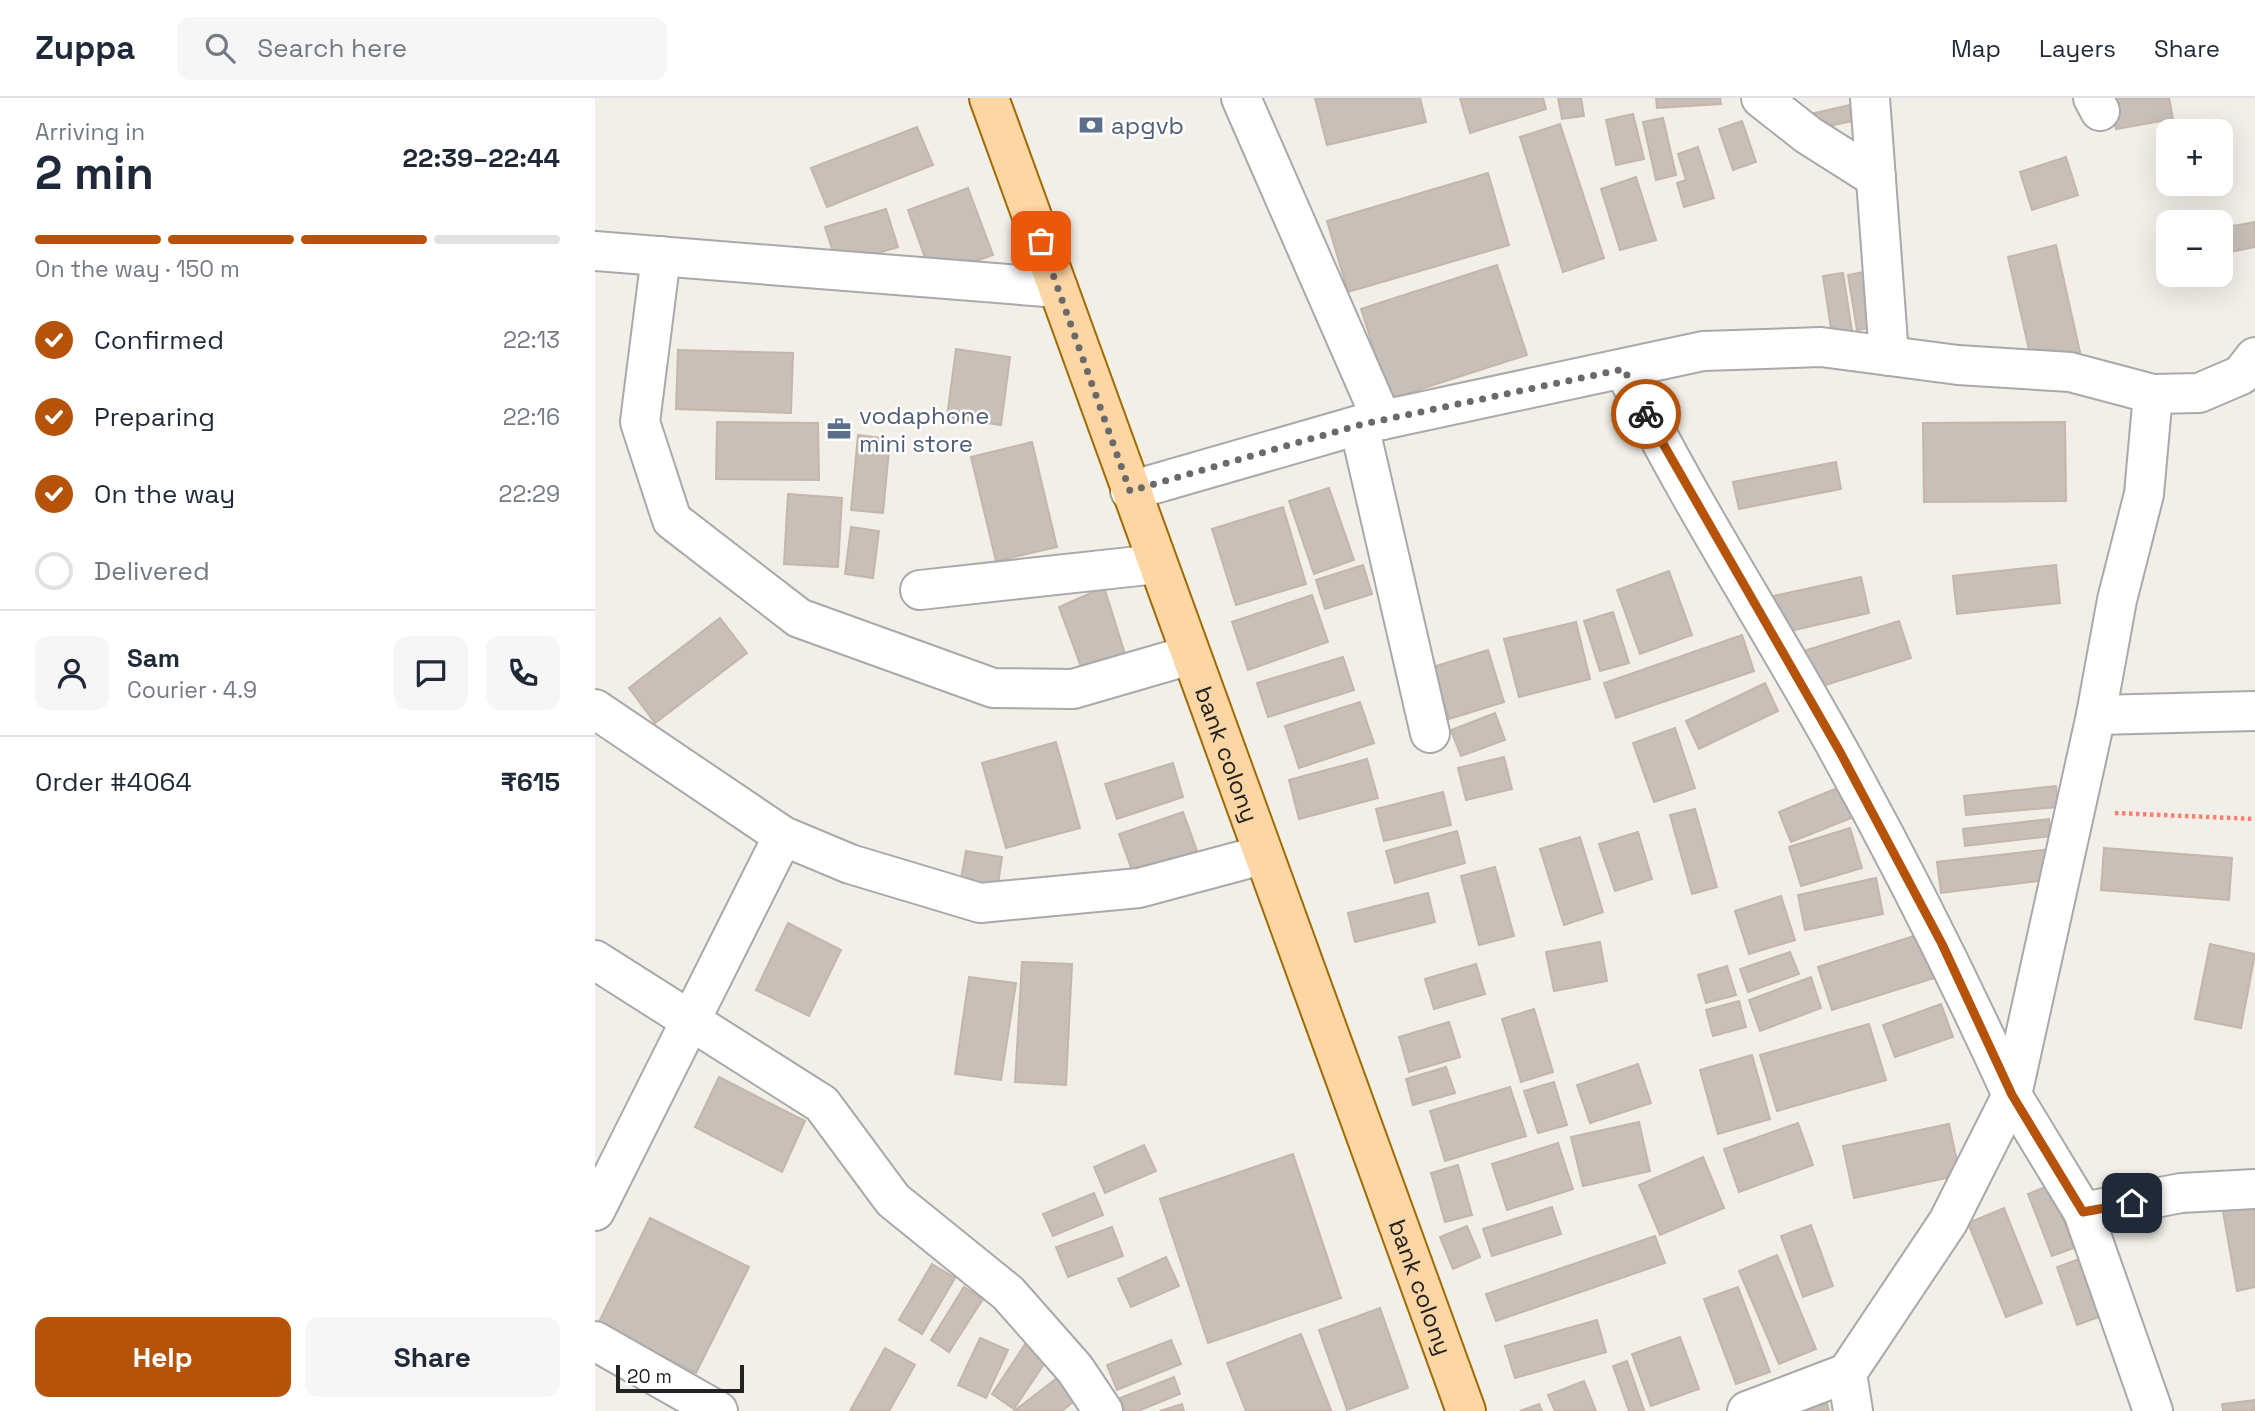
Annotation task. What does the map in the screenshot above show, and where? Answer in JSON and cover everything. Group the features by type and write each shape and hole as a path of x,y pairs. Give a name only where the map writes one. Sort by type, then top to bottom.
{"main road":[{"name":"bank colony","path":"989,98 1466,1411"}],"street":[{"path":"1241,98 1370,422 1430,733"},
{"path":"1761,98 1808,135 1876,178"},
{"path":"1875,100 1876,178 1889,356"},
{"path":"595,251 1058,288"},
{"path":"661,256 640,422 673,520 799,618 993,688 1073,689 1190,655"},
{"path":"1130,491 1370,422 1703,351 1821,347 1889,356 2070,372 2153,394 2199,393 2251,377"},
{"path":"1624,369 1658,439 1840,752 1942,944 2012,1095 2083,1212 2153,1411"},
{"path":"1747,1411 1847,1373 1948,1222 2012,1095 2072,812 2096,715 2117,600 2144,494 2153,394"},
{"path":"920,590 1157,564"},
{"path":"595,709 783,836 850,864 980,903 1139,887 1262,855"},
{"path":"2096,715 2255,711"},
{"path":"595,1211 783,836"},
{"path":"595,960 822,1104 893,1200 1008,1293 1075,1369 1103,1411"},
{"path":"2083,1212 2181,1193 2255,1189"},
{"path":"595,1341 718,1411"},
{"path":"1847,1373 1853,1411"}],"path":[{"path":"2072,812 2255,818"}],"building":[{"path":"1315,98 1420,98 1426,122 1327,145"},
{"path":"1460,98 1543,98 1546,109 1470,133"},
{"path":"1558,98 1581,98 1584,116 1562,119"},
{"path":"1656,98 1720,98 1721,104 1657,108"},
{"path":"2110,98 2169,98 2173,119 2156,119 2156,122 2116,129"},
{"path":"1854,104 1857,120 1806,131 1802,116"},
{"path":"1633,114 1644,159 1616,165 1606,120"},
{"path":"1663,118 1676,175 1656,180 1643,122"},
{"path":"1742,121 1756,162 1733,170 1719,129"},
{"path":"1560,124 1604,258 1563,272 1520,137"},
{"path":"917,127 933,165 827,207 811,168"},
{"path":"1698,147 1714,198 1684,207 1677,183 1686,180 1678,154"},
{"path":"2066,157 2078,195 2032,210 2020,172"},
{"path":"1488,173 1509,245 1348,292 1327,221"},
{"path":"1636,177 1656,240 1620,250 1601,189"},
{"path":"968,188 993,255 932,277 908,210"},
{"path":"886,209 898,247 837,265 825,227"},
{"path":"2255,222 2255,247 2233,251 2233,226"},
{"path":"2056,245 2080,352 2032,363 2008,257"},
{"path":"1497,265 1527,355 1390,399 1361,309"},
{"path":"1869,271 1879,326 1857,330 1848,275"},
{"path":"1843,273 1852,331 1832,335 1823,276"},
{"path":"956,349 1010,357 1001,425 947,417"},
{"path":"678,350 793,353 791,413 676,409"},
{"path":"717,422 818,423 819,480 716,479"},
{"path":"2065,422 2066,501 1924,502 1923,423"},
{"path":"858,435 890,439 883,513 851,510"},
{"path":"1032,442 1057,547 996,561 971,457"},
{"path":"1836,462 1841,489 1739,509 1733,482"},
{"path":"1329,488 1354,560 1314,574 1289,501"},
{"path":"788,494 842,498 838,567 784,564"},
{"path":"1283,507 1306,584 1236,605 1212,529"},
{"path":"851,527 879,531 873,578 845,574"},
{"path":"1363,565 1372,594 1325,609 1316,580"},
{"path":"2056,565 2060,603 1957,614 1953,576"},
{"path":"1669,571 1692,635 1640,654 1617,590"},
{"path":"1861,577 1869,613 1781,633 1773,596"},
{"path":"1104,587 1126,657 1083,672 1059,607"},
{"path":"1312,595 1328,642 1248,670 1232,622"},
{"path":"1613,612 1629,663 1600,671 1584,621"},
{"path":"720,618 747,653 655,723 629,688"},
{"path":"1899,621 1911,658 1816,688 1804,651"},
{"path":"1576,622 1590,679 1519,697 1504,639"},
{"path":"1742,635 1754,671 1616,718 1604,683"},
{"path":"1488,650 1504,702 1449,719 1433,667"},
{"path":"1343,657 1354,690 1268,717 1257,683"},
{"path":"1765,683 1778,711 1699,749 1686,721"},
{"path":"1360,702 1374,743 1299,768 1285,726"},
{"path":"1495,713 1505,740 1461,756 1451,730"},
{"path":"1675,728 1695,788 1654,802 1633,743"},
{"path":"1056,742 1080,828 1006,848 982,763"},
{"path":"1504,757 1512,789 1466,800 1458,768"},
{"path":"1367,759 1378,798 1299,819 1289,780"},
{"path":"1173,763 1183,797 1117,819 1105,784"},
{"path":"1842,786 1854,817 1791,842 1779,812"},
{"path":"2056,786 2058,807 1966,815 1964,796"},
{"path":"1443,792 1451,825 1384,841 1376,809"},
{"path":"1695,809 1717,887 1692,894 1670,815"},
{"path":"1183,812 1197,851 1133,873 1119,834"},
{"path":"2049,819 2051,836 1965,846 1963,829"},
{"path":"1850,828 1862,868 1801,886 1789,847"},
{"path":"1457,831 1465,863 1395,883 1386,851"},
{"path":"1638,832 1652,879 1615,891 1599,844"},
{"path":"1580,837 1603,912 1564,925 1540,849"},
{"path":"2104,848 2232,858 2229,900 2101,890"},
{"path":"2051,849 2055,879 1941,893 1937,862"},
{"path":"966,851 1002,857 997,891 960,884"},
{"path":"1495,867 1514,936 1479,945 1461,876"},
{"path":"1876,878 1883,914 1805,930 1798,895"},
{"path":"1428,893 1435,922 1355,942 1348,913"},
{"path":"1781,896 1795,940 1749,954 1735,911"},
{"path":"788,923 841,950 809,1016 756,990"},
{"path":"1920,934 1934,978 1832,1010 1818,967"},
{"path":"1600,942 1607,981 1554,991 1546,952"},
{"path":"2210,944 2255,954 2241,1028 2195,1019"},
{"path":"1790,952 1799,974 1748,992 1740,969"},
{"path":"1022,962 1072,964 1066,1085 1015,1082"},
{"path":"1476,964 1485,994 1434,1009 1425,979"},
{"path":"1727,966 1736,995 1706,1003 1698,975"},
{"path":"969,977 1016,983 1001,1080 955,1074"},
{"path":"1811,977 1821,1008 1760,1031 1749,1000"},
{"path":"1739,1001 1746,1027 1713,1036 1706,1010"},
{"path":"1941,1004 1953,1037 1895,1057 1883,1025"},
{"path":"1534,1009 1553,1072 1521,1082 1502,1019"},
{"path":"1449,1022 1460,1057 1409,1072 1399,1037"},
{"path":"1869,1024 1886,1080 1777,1111 1760,1055"},
{"path":"1752,1055 1770,1119 1718,1134 1700,1070"},
{"path":"1638,1064 1651,1103 1590,1123 1577,1085"},
{"path":"1446,1067 1455,1093 1413,1105 1406,1079"},
{"path":"719,1077 805,1121 782,1172 695,1127"},
{"path":"1554,1082 1567,1125 1538,1133 1524,1091"},
{"path":"1510,1087 1526,1136 1445,1161 1430,1111"},
{"path":"1639,1122 1650,1171 1583,1186 1571,1137"},
{"path":"1798,1123 1813,1165 1739,1192 1724,1149"},
{"path":"1949,1124 1960,1175 1854,1198 1843,1146"},
{"path":"1558,1143 1573,1189 1507,1210 1492,1164"},
{"path":"1144,1145 1156,1171 1105,1193 1094,1167"},
{"path":"1293,1154 1341,1298 1208,1343 1160,1199"},
{"path":"1703,1157 1724,1208 1660,1235 1639,1185"},
{"path":"1458,1165 1472,1215 1445,1222 1431,1173"},
{"path":"2050,1185 2074,1248 2052,1256 2028,1194"},
{"path":"1094,1193 1103,1215 1053,1236 1043,1214"},
{"path":"2255,1195 2255,1287 2237,1291 2221,1200"},
{"path":"1552,1207 1561,1234 1492,1256 1483,1229"},
{"path":"2004,1208 2042,1303 2006,1317 1968,1223"},
{"path":"650,1218 749,1267 696,1373 598,1324"},
{"path":"1811,1225 1833,1286 1803,1297 1781,1236"},
{"path":"1467,1226 1480,1257 1453,1269 1440,1237"},
{"path":"1112,1227 1123,1256 1068,1277 1056,1247"},
{"path":"1655,1236 1665,1263 1496,1321 1486,1294"},
{"path":"1777,1255 1816,1349 1779,1364 1739,1271"},
{"path":"1166,1257 1179,1286 1131,1307 1118,1279"},
{"path":"2082,1258 2102,1316 2077,1325 2057,1267"},
{"path":"932,1264 955,1278 922,1334 899,1320"},
{"path":"964,1287 983,1299 949,1352 931,1340"},
{"path":"1738,1287 1770,1372 1736,1384 1704,1299"},
{"path":"1380,1308 1408,1388 1347,1410 1319,1330"},
{"path":"1597,1320 1606,1352 1515,1378 1505,1346"},
{"path":"1301,1334 1331,1410 1246,1411 1227,1363"},
{"path":"1030,1337 1052,1352 1014,1409 992,1394"},
{"path":"1680,1337 1699,1389 1651,1406 1632,1354"},
{"path":"980,1338 1008,1350 986,1398 958,1385"},
{"path":"1171,1340 1181,1364 1117,1390 1107,1365"},
{"path":"885,1348 915,1365 889,1411 850,1411"},
{"path":"1627,1361 1644,1410 1629,1411 1613,1366"},
{"path":"1061,1375 1078,1398 1062,1411 1014,1411"},
{"path":"1174,1377 1180,1394 1138,1411 1125,1411 1120,1398"},
{"path":"1584,1381 1596,1411 1555,1411 1548,1395"},
{"path":"2255,1400 2255,1411 2223,1411 2222,1404"},
{"path":"1827,1403 1829,1411 1798,1411"},
{"path":"1182,1404 1184,1411 1160,1411"},
{"path":"1539,1404 1542,1411 1520,1411"}],"way so far":[{"path":"1041,241 1130,491 1359,425 1624,369 1646,414"}],"place":[{"name":"apgvb","path":"1091,125"},
{"name":"vodaphone mini store","path":"839,429"}],"route":[{"path":"1646,414 1840,752 1942,944 2012,1095 2083,1212 2132,1203"}]}
